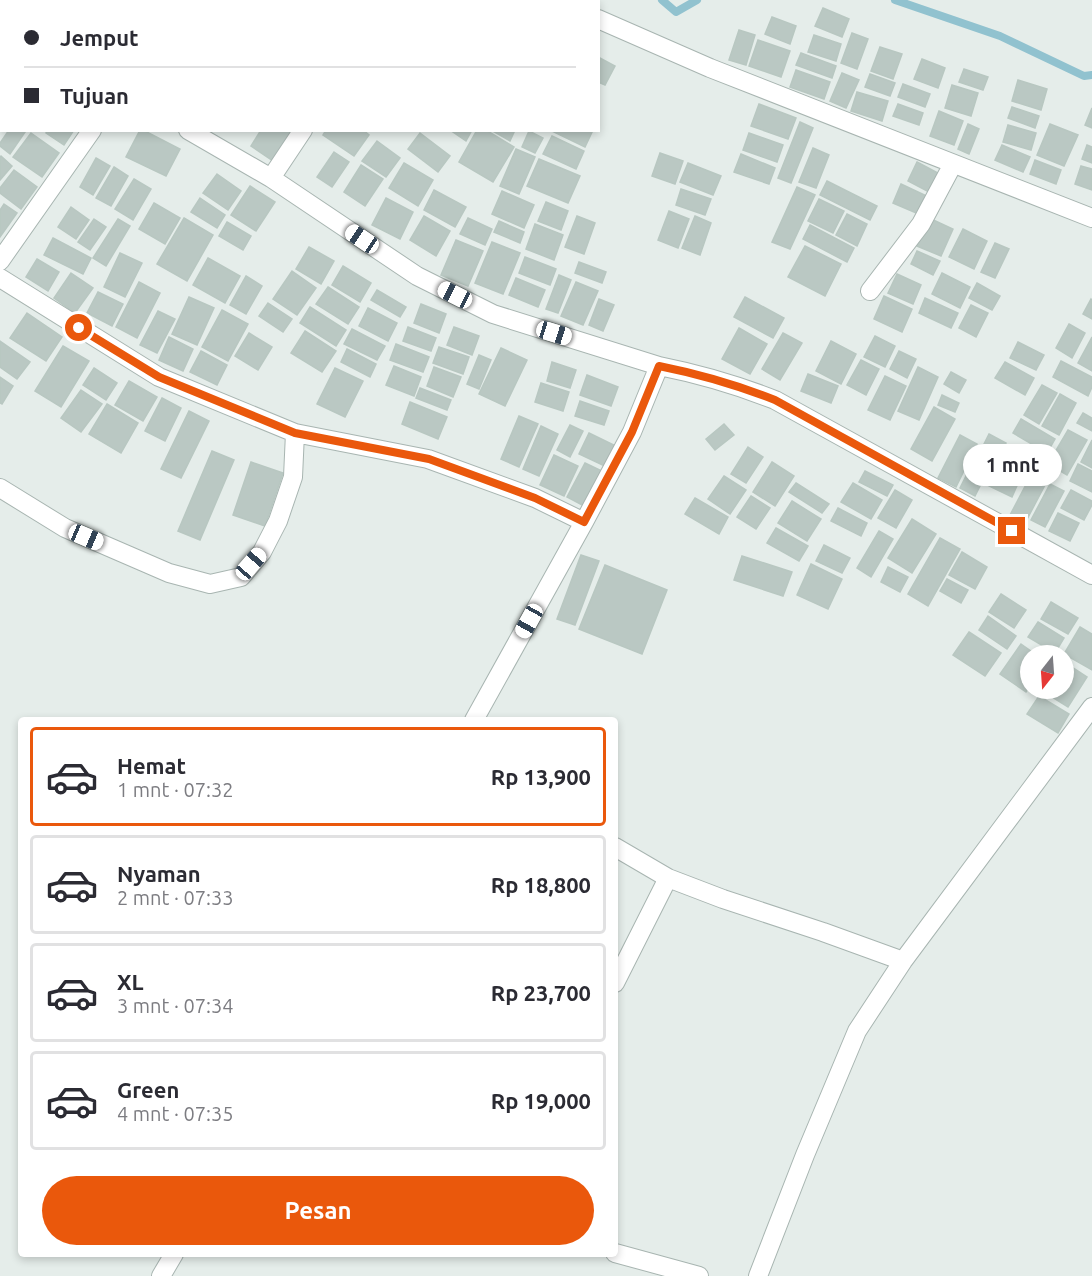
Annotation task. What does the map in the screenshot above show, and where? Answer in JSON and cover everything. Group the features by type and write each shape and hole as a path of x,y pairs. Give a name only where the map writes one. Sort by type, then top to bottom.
{"street":[{"path":"600,20 710,68 1092,218"},
{"path":"0,261 91,132"},
{"path":"191,132 271,178 417,276 493,314 667,368 744,387 775,400 1092,575"},
{"path":"271,178 302,132"},
{"path":"870,291 921,224 953,164"},
{"path":"0,278 159,377 295,433 429,459 535,498 584,522"},
{"path":"476,717 667,368"},
{"path":"0,488 65,528 169,573 210,584 241,577 262,552 278,521 293,477 295,433"},
{"path":"758,1276 857,1031 903,961 1092,707"},
{"path":"618,849 668,878 903,961"},
{"path":"618,977 668,878"},
{"path":"618,1254 699,1276"},
{"path":"161,1276 172,1257"}],"building":[{"path":"823,8 849,19 842,37 815,26"},
{"path":"772,17 796,26 790,44 765,34"},
{"path":"739,30 755,35 746,65 729,60"},
{"path":"852,33 868,39 857,69 841,63"},
{"path":"814,35 841,44 836,61 808,52"},
{"path":"758,40 790,51 781,77 749,66"},
{"path":"880,47 902,54 893,79 871,71"},
{"path":"801,53 836,66 832,78 796,65"},
{"path":"600,58 615,66 605,85 600,83"},
{"path":"922,59 945,68 938,88 914,79"},
{"path":"964,69 988,77 983,90 959,82"},
{"path":"796,70 830,82 824,99 790,87"},
{"path":"842,73 859,80 846,108 830,101"},
{"path":"870,74 895,83 890,96 865,87"},
{"path":"1018,80 1047,89 1041,110 1012,101"},
{"path":"903,84 930,94 925,107 898,97"},
{"path":"952,85 978,93 971,116 945,108"},
{"path":"857,92 888,101 882,121 851,111"},
{"path":"759,104 796,118 788,139 751,126"},
{"path":"898,104 923,113 919,125 893,116"},
{"path":"1012,107 1039,116 1035,128 1008,118"},
{"path":"1092,108 1092,128 1085,125"},
{"path":"939,111 963,121 954,145 930,136"},
{"path":"800,122 813,128 791,183 778,178"},
{"path":"968,124 979,129 969,154 958,149"},
{"path":"1050,124 1078,135 1064,166 1037,155"},
{"path":"1008,125 1036,133 1031,150 1003,142"},
{"path":"8,132 25,132 10,154 0,146"},
{"path":"46,132 73,132 64,145"},
{"path":"139,132 147,132 180,149 166,176 126,157"},
{"path":"260,132 293,132 273,161 251,146"},
{"path":"325,132 365,132 369,135 354,156 323,135"},
{"path":"453,132 471,132 466,141"},
{"path":"476,132 489,132 514,147 493,182 459,162"},
{"path":"494,132 514,132 510,141"},
{"path":"529,132 543,138 535,153 522,147"},
{"path":"554,132 592,132 585,147"},
{"path":"31,133 59,153 42,177 13,157"},
{"path":"420,133 450,156 438,172 408,149"},
{"path":"749,133 783,145 777,162 743,150"},
{"path":"552,136 584,151 576,169 543,154"},
{"path":"377,141 400,158 386,177 362,161"},
{"path":"1002,145 1030,157 1023,172 995,160"},
{"path":"1087,145 1092,147 1092,163 1082,159"},
{"path":"813,148 829,155 816,188 799,182"},
{"path":"516,149 535,157 519,194 500,186"},
{"path":"334,152 349,162 332,187 317,177"},
{"path":"660,153 683,161 675,184 652,176"},
{"path":"741,154 775,168 769,184 734,172"},
{"path":"0,157 12,166 0,180"},
{"path":"96,158 110,166 93,195 80,187"},
{"path":"539,159 580,176 568,203 527,186"},
{"path":"1035,160 1061,170 1056,184 1030,174"},
{"path":"917,162 938,173 929,192 908,181"},
{"path":"404,163 433,180 418,206 389,188"},
{"path":"688,163 721,176 713,195 680,182"},
{"path":"361,165 383,179 365,206 344,192"},
{"path":"1081,166 1092,169 1092,190 1075,184"},
{"path":"114,167 128,176 111,206 96,198"},
{"path":"14,170 37,187 21,209 0,193 0,188"},
{"path":"217,174 241,191 228,210 203,193"},
{"path":"134,179 151,189 133,220 115,209"},
{"path":"827,181 877,206 870,220 820,195"},
{"path":"901,184 929,197 921,215 893,203"},
{"path":"250,186 275,202 256,231 231,215"},
{"path":"797,187 815,195 790,249 772,242"},
{"path":"681,189 711,199 705,215 676,205"},
{"path":"434,190 466,207 455,227 424,210"},
{"path":"502,191 534,205 524,228 492,214"},
{"path":"200,198 225,215 217,228 191,212"},
{"path":"386,198 413,212 400,239 372,225"},
{"path":"819,199 844,211 833,233 808,221"},
{"path":"546,202 568,211 561,230 538,221"},
{"path":"154,203 180,218 165,244 139,229"},
{"path":"4,204 17,213 0,237 0,210"},
{"path":"71,207 89,220 76,239 58,227"},
{"path":"669,211 689,219 678,248 658,240"},
{"path":"847,214 867,224 857,246 836,235"},
{"path":"424,216 450,231 436,256 410,240"},
{"path":"577,216 595,223 584,254 565,247"},
{"path":"695,216 711,223 700,255 682,248"},
{"path":"184,218 213,235 187,281 157,264"},
{"path":"468,218 492,229 485,245 460,234"},
{"path":"929,218 953,229 941,256 917,246"},
{"path":"94,219 106,227 90,250 78,242"},
{"path":"118,219 130,226 106,266 93,258"},
{"path":"499,221 524,232 520,243 494,232"},
{"path":"227,222 251,236 243,250 219,236"},
{"path":"535,224 563,235 554,260 526,249"},
{"path":"810,225 854,248 847,262 803,239"},
{"path":"963,229 987,241 974,269 949,257"},
{"path":"53,238 91,258 83,274 44,255"},
{"path":"456,240 483,251 468,286 441,275"},
{"path":"492,242 520,253 503,294 475,283"},
{"path":"995,243 1009,249 995,278 981,272"},
{"path":"805,246 841,264 825,296 788,277"},
{"path":"309,247 334,261 321,284 296,269"},
{"path":"917,251 940,261 933,275 911,264"},
{"path":"120,253 142,263 125,297 104,287"},
{"path":"525,257 556,269 550,285 519,273"},
{"path":"208,258 240,276 225,303 193,285"},
{"path":"37,259 59,272 48,291 26,277"},
{"path":"579,262 606,272 602,283 575,273"},
{"path":"343,266 371,283 360,302 332,285"},
{"path":"292,271 316,288 297,315 273,299"},
{"path":"71,273 93,288 75,313 54,298"},
{"path":"942,273 970,287 960,308 932,294"},
{"path":"897,274 921,285 913,304 888,293"},
{"path":"559,275 571,280 558,313 546,309"},
{"path":"246,276 262,286 246,314 230,305"},
{"path":"516,278 545,290 538,307 509,295"},
{"path":"139,282 160,293 137,338 116,327"},
{"path":"576,282 598,291 583,325 561,316"},
{"path":"977,283 1000,296 992,310 969,298"},
{"path":"328,287 359,307 348,324 316,304"},
{"path":"377,290 406,307 400,317 371,300"},
{"path":"98,292 123,304 112,326 87,313"},
{"path":"884,296 912,309 902,332 874,319"},
{"path":"189,297 214,308 197,345 172,334"},
{"path":"745,297 784,318 773,338 734,317"},
{"path":"925,298 958,313 951,328 919,313"},
{"path":"599,299 614,305 603,331 589,325"},
{"path":"1092,300 1092,319 1083,314"},
{"path":"268,303 292,319 283,332 259,316"},
{"path":"421,304 446,314 439,333 414,323"},
{"path":"971,305 988,313 976,337 959,328"},
{"path":"310,307 346,330 336,346 300,323"},
{"path":"368,308 397,323 388,341 359,326"},
{"path":"222,310 248,324 228,361 202,347"},
{"path":"158,311 175,319 157,353 140,345"},
{"path":"27,313 62,337 46,361 10,338"},
{"path":"1069,324 1085,333 1072,358 1056,348"},
{"path":"408,327 436,338 431,351 403,341"},
{"path":"454,327 479,336 472,355 447,345"},
{"path":"739,328 767,344 750,374 722,359"},
{"path":"352,329 385,346 377,360 344,344"},
{"path":"305,331 336,351 322,372 291,353"},
{"path":"249,333 272,347 258,370 235,356"},
{"path":"783,333 802,343 780,380 762,369"},
{"path":"875,336 895,346 885,367 864,357"},
{"path":"169,337 193,349 183,371 159,360"},
{"path":"1092,337 1092,371 1078,363"},
{"path":"0,341 30,362 17,379 0,367"},
{"path":"831,341 856,354 841,384 816,371"},
{"path":"1018,342 1044,355 1036,370 1010,358"},
{"path":"396,344 429,357 423,372 390,360"},
{"path":"63,346 89,361 61,407 35,391"},
{"path":"439,347 469,357 463,374 433,363"},
{"path":"501,348 527,360 505,406 479,394"},
{"path":"347,349 376,364 370,377 341,362"},
{"path":"201,351 227,365 217,385 190,372"},
{"path":"899,351 916,359 907,378 890,369"},
{"path":"479,355 491,360 479,389 467,384"},
{"path":"861,360 879,369 866,395 847,385"},
{"path":"1061,361 1092,377 1092,387 1088,396 1053,377"},
{"path":"552,362 576,370 570,388 547,381"},
{"path":"1005,362 1034,378 1025,395 995,378"},
{"path":"394,366 421,377 414,396 386,385"},
{"path":"434,367 461,377 453,397 427,386"},
{"path":"918,367 938,377 919,420 898,411"},
{"path":"94,368 117,383 106,400 83,385"},
{"path":"335,368 363,381 345,417 317,404"},
{"path":"951,372 966,380 959,393 944,384"},
{"path":"808,374 838,386 831,403 801,391"},
{"path":"587,375 618,387 611,406 580,395"},
{"path":"885,376 906,386 890,420 868,410"},
{"path":"0,377 13,386 2,404 0,403"},
{"path":"129,381 157,397 143,421 115,405"},
{"path":"541,383 569,392 563,411 535,402"},
{"path":"1042,385 1057,393 1039,424 1024,415"},
{"path":"420,388 451,400 447,410 416,398"},
{"path":"81,390 102,404 81,432 61,418"},
{"path":"1060,394 1076,403 1059,435 1042,426"},
{"path":"942,395 959,403 955,412 938,405"},
{"path":"162,398 181,408 165,441 145,431"},
{"path":"580,401 609,411 604,425 575,416"},
{"path":"410,402 447,417 438,439 402,424"},
{"path":"107,404 138,423 121,453 89,434"},
{"path":"934,407 955,419 932,461 911,449"},
{"path":"189,411 209,421 181,478 161,469"},
{"path":"1083,413 1092,418 1092,431 1077,423"},
{"path":"519,416 538,424 519,467 501,459"},
{"path":"1021,419 1055,439 1047,453 1013,433"},
{"path":"724,424 734,435 715,450 706,439"},
{"path":"570,425 583,431 570,457 557,450"},
{"path":"541,426 558,434 539,476 523,469"},
{"path":"1068,430 1087,440 1067,475 1048,464"},
{"path":"589,433 620,448 609,468 579,454"},
{"path":"989,434 1006,443 999,456 982,448"},
{"path":"960,435 977,444 956,487 938,478"},
{"path":"1092,440 1092,468 1081,462"},
{"path":"1009,446 1031,456 1022,476 1000,466"},
{"path":"748,447 763,457 746,483 731,474"},
{"path":"212,451 234,460 200,540 178,531"},
{"path":"978,452 993,460 975,496 960,488"},
{"path":"554,455 578,466 564,496 540,485"},
{"path":"251,462 283,473 265,526 233,515"},
{"path":"772,462 794,476 775,506 753,492"},
{"path":"585,463 602,471 584,506 567,497"},
{"path":"1078,464 1092,471 1092,492 1070,481"},
{"path":"996,468 1020,479 1012,497 987,485"},
{"path":"865,471 893,485 887,496 859,482"},
{"path":"1031,475 1046,483 1024,525 1009,517"},
{"path":"724,476 746,490 730,514 708,499"},
{"path":"796,483 829,504 822,513 789,492"},
{"path":"853,483 882,500 871,519 841,502"},
{"path":"1050,484 1064,491 1045,527 1031,520"},
{"path":"895,490 912,500 896,528 878,518"},
{"path":"1071,490 1092,501 1084,520 1061,508"},
{"path":"751,496 770,508 756,529 737,517"},
{"path":"695,498 728,517 719,534 685,514"},
{"path":"792,501 821,519 807,541 778,523"},
{"path":"838,508 867,523 861,536 831,521"},
{"path":"1058,513 1079,523 1070,541 1049,531"},
{"path":"912,519 936,534 912,573 888,558"},
{"path":"776,528 808,546 799,561 767,543"},
{"path":"879,531 893,539 871,577 857,568"},
{"path":"940,538 960,549 928,606 908,594"},
{"path":"824,545 850,558 842,573 816,561"},
{"path":"962,552 987,567 975,589 949,575"},
{"path":"581,555 599,561 575,625 557,619"},
{"path":"742,556 792,572 783,596 734,580"},
{"path":"811,564 842,579 828,609 797,595"},
{"path":"605,565 667,590 642,654 579,629"},
{"path":"888,567 908,577 900,592 881,582"},
{"path":"947,579 968,590 961,603 940,591"},
{"path":"1001,594 1026,610 1014,628 989,612"},
{"path":"1051,602 1078,618 1068,634 1041,619"},
{"path":"988,616 1016,636 1007,649 979,630"},
{"path":"1038,622 1064,638 1060,645 1042,645 1028,637"},
{"path":"1080,627 1092,634 1092,670 1074,660 1074,645 1069,645"},
{"path":"969,632 1001,653 985,676 953,655"},
{"path":"1020,645 1020,688 1000,674"},
{"path":"1074,669 1087,677 1074,698"},
{"path":"1037,699 1044,699 1069,714 1058,733 1027,714"},
{"path":"1055,699 1073,699 1068,707"}],"waterway":[{"path":"662,0 676,12 697,0"},
{"path":"895,0 1000,36 1084,76 1092,75"}],"route":[{"path":"79,328 159,377 295,433 429,459 535,498 584,522 632,432 659,366 744,387 775,400 1012,531"}]}
